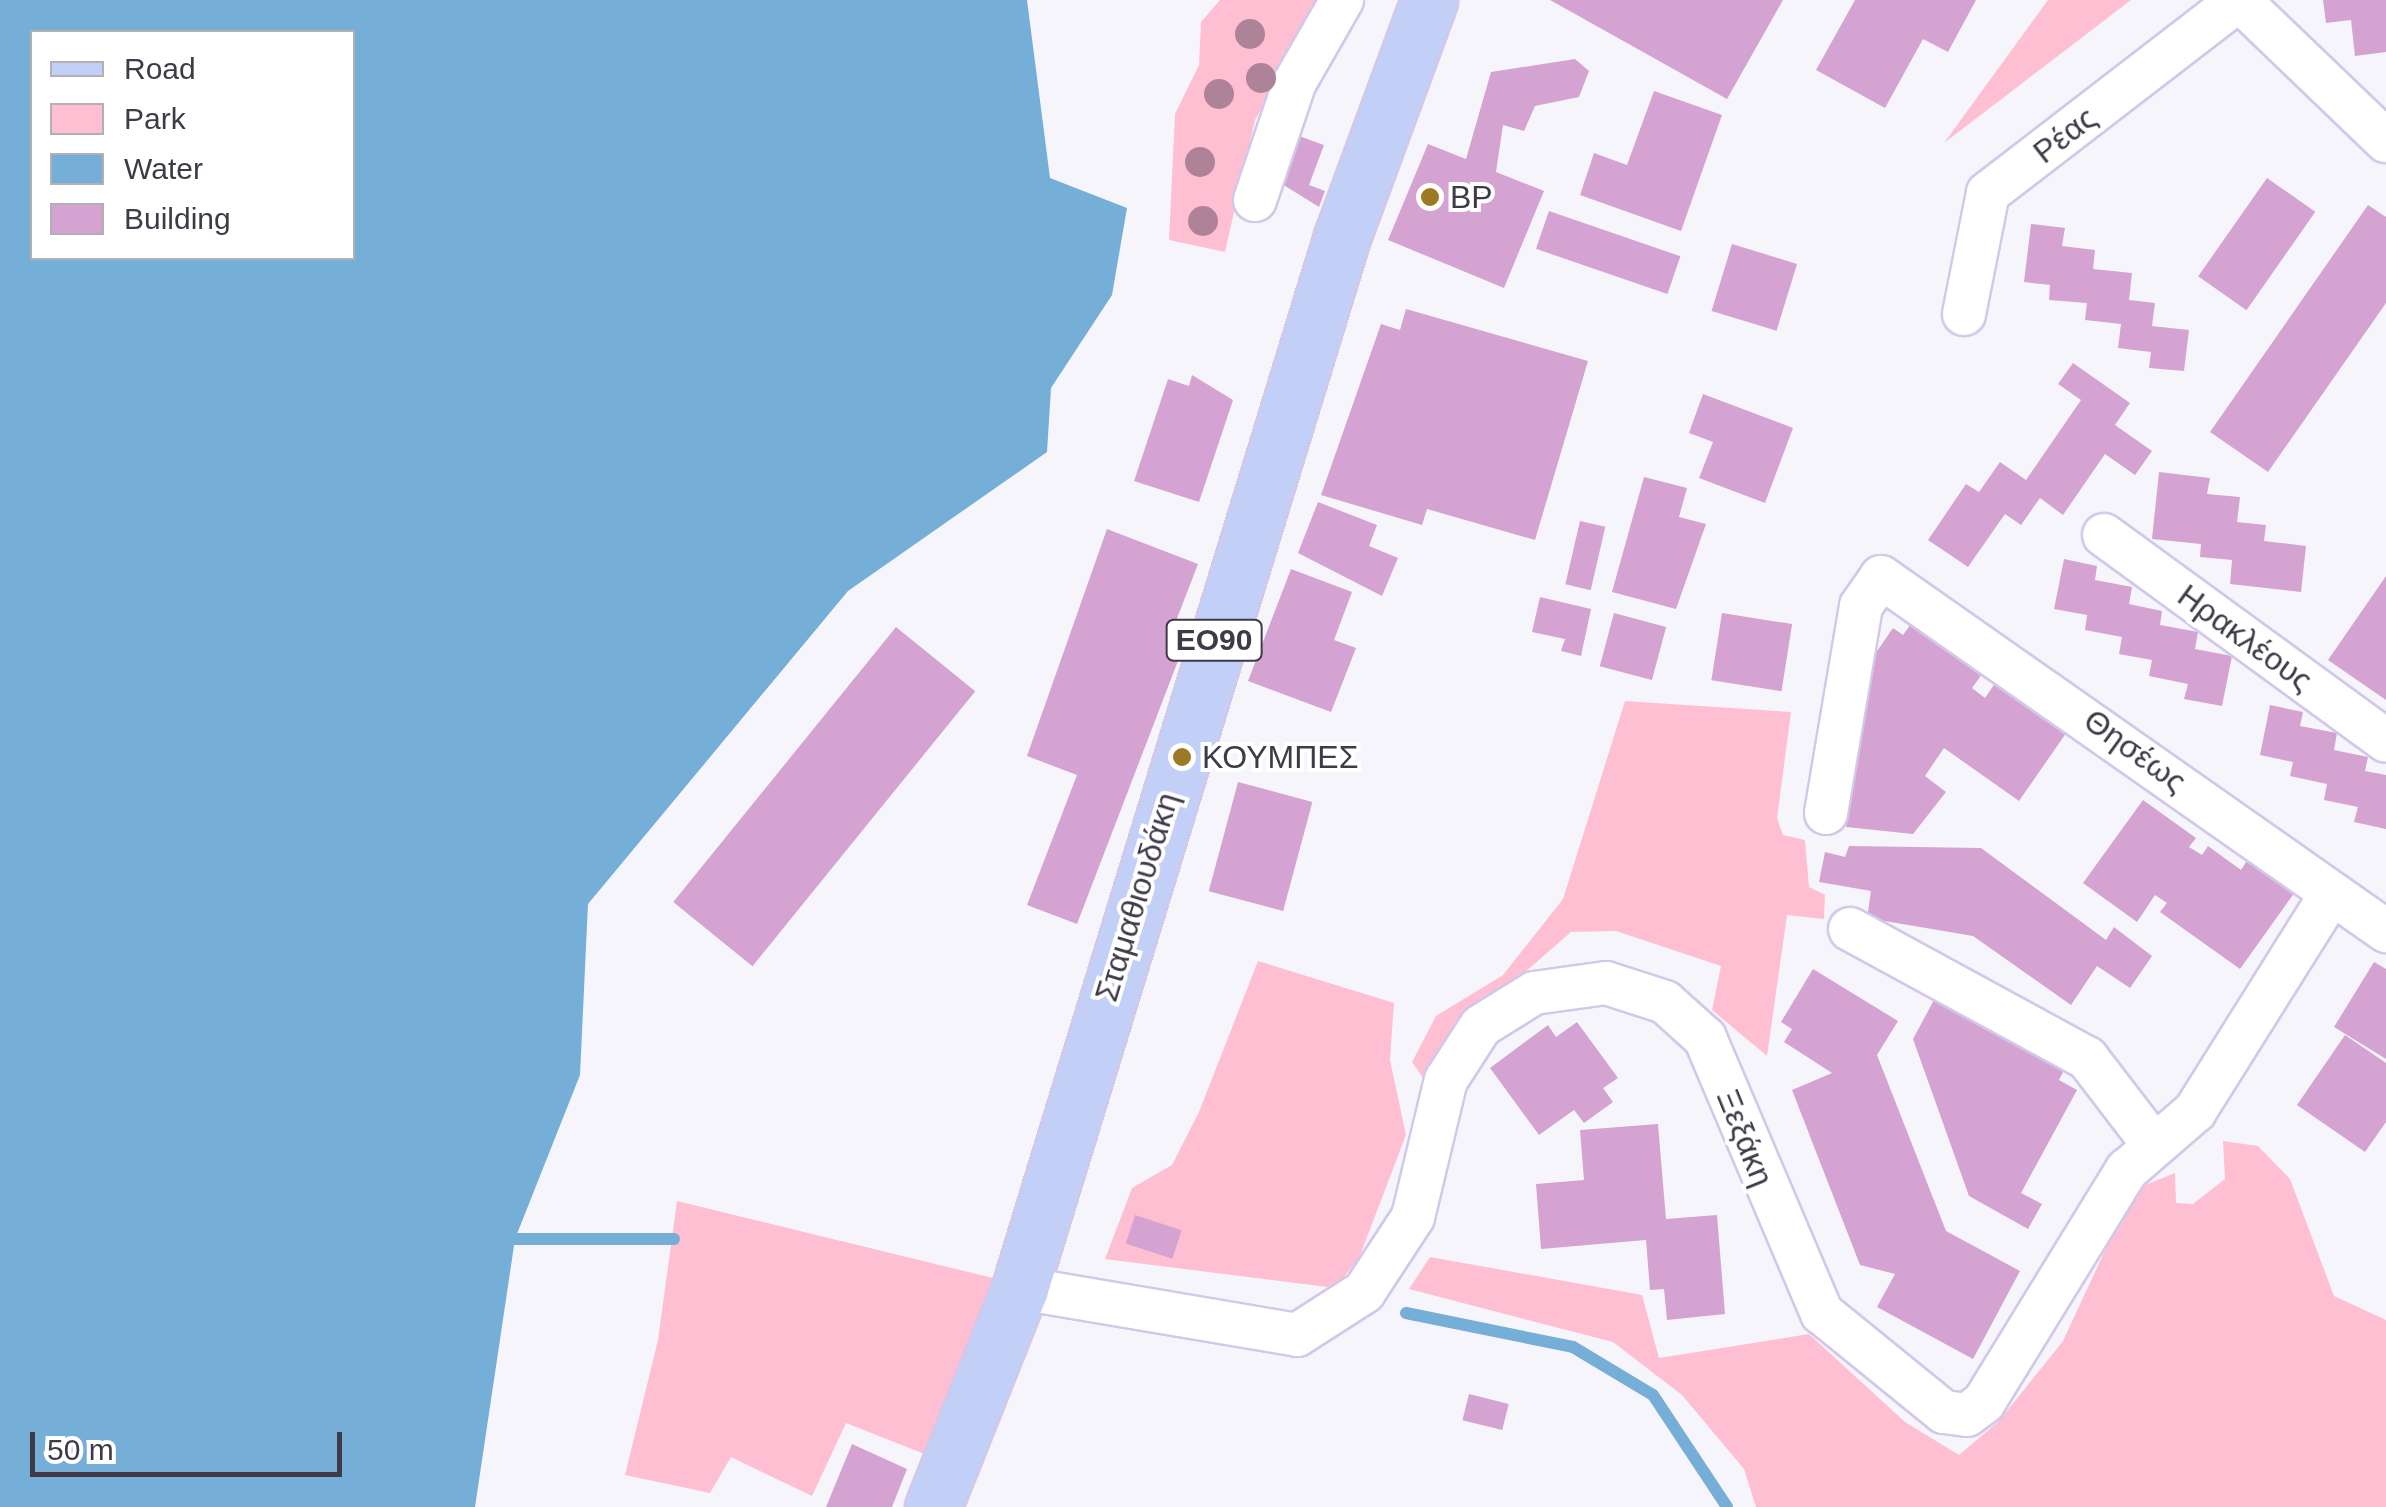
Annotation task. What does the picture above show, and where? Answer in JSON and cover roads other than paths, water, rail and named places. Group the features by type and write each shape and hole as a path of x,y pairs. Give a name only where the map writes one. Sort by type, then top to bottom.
{"main road":[{"name":"Σταμαθιουδάκη","path":"933,1507 1020,1288 1342,238 1429,0"}],"street":[{"path":"1255,200 1296,82 1342,0"},
{"path":"2239,0 2386,142"},
{"name":"Ρέας","path":"1964,314 1988,193 2239,0"},
{"name":"Ηρακλέους","path":"2104,535 2386,741"},
{"name":"Θησέως","path":"1826,813 1861,606 1881,577 2386,931"},
{"name":"Ξεξάκη","path":"1020,1288 1297,1335 1364,1292 1414,1217 1446,1080 1481,1026 1534,993 1606,982 1666,1002 1705,1038 1822,1313 1944,1412 1967,1415 2153,1144 2195,1111 2332,893"},
{"path":"1850,930 2087,1058 2153,1144"}],"water":[{"path":"0,0 1027,0 1050,178 1127,208 1112,295 1051,388 1047,452 848,591 588,904 580,1075 515,1239 475,1507 0,1507"}],"waterway":[{"path":"515,1239 674,1239"},
{"path":"1406,1313 1573,1347 1653,1395 1727,1507"}],"place":[{"name":"BP","path":"1430,197"},
{"name":"ΚΟΥΜΠΕΣ","path":"1182,757"}]}
